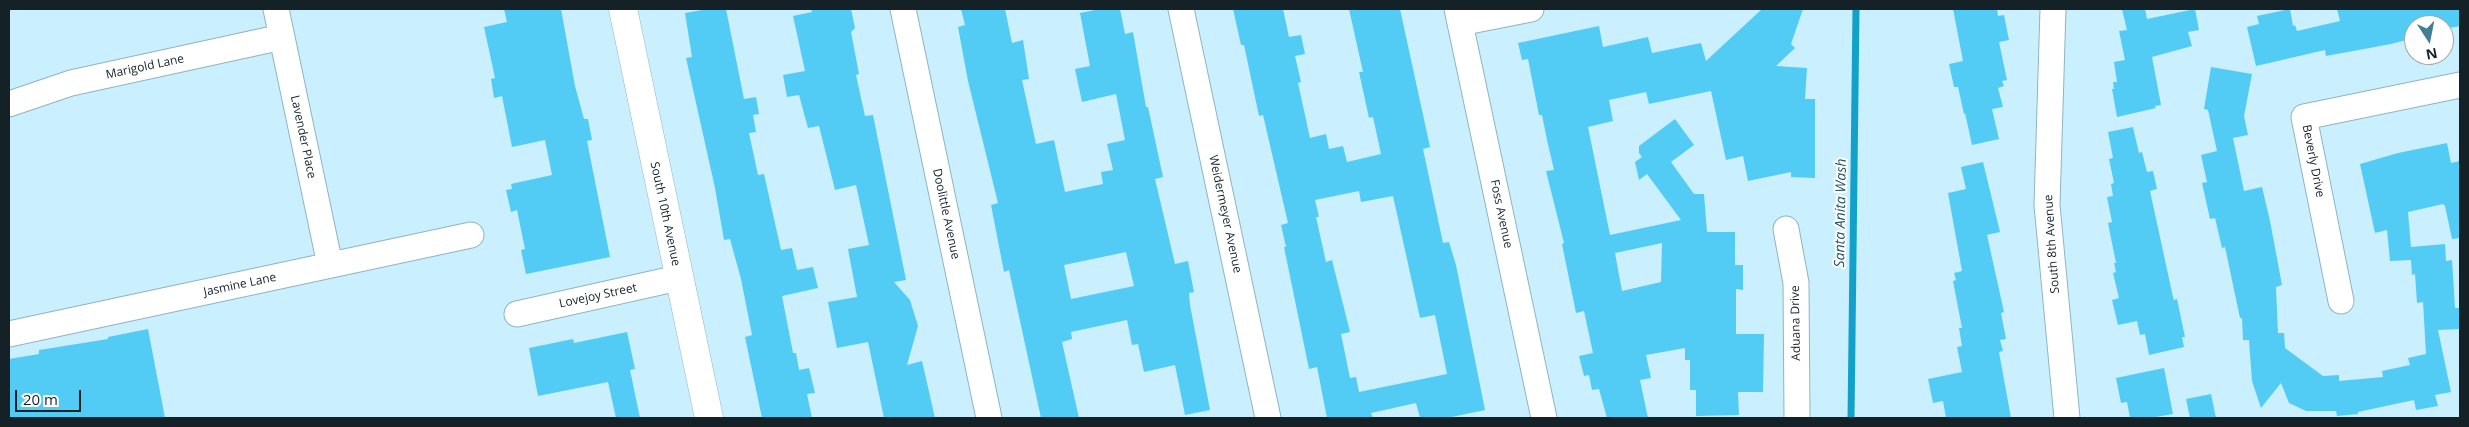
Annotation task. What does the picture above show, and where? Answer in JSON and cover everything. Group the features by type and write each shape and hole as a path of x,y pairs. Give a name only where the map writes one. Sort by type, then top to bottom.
{"street":[{"name":"Lavender Place","path":"276,9 330,265"},
{"name":"South 10th Avenue","path":"622,9 709,418"},
{"name":"Doolittle Avenue","path":"903,9 989,418"},
{"name":"Weidermeyer Avenue","path":"1182,9 1268,418"},
{"path":"1459,16 1531,9"},
{"name":"South 8th Avenue","path":"2053,9 2047,205 2067,418"},
{"name":"Foss Avenue","path":"1459,16 1544,418"},
{"name":"Marigold Lane","path":"9,104 71,83 282,37"},
{"name":"Beverly Drive","path":"2341,302 2304,117 2460,85"},
{"name":"Aduana Drive","path":"1786,229 1796,282 1797,418"},
{"name":"Jasmine Lane","path":"9,334 471,235"},
{"name":"Lovejoy Street","path":"517,314 678,278"}],"building":[{"path":"504,9 561,9 575,86 584,119 588,119 592,140 587,141 610,257 526,274 521,250 525,249 517,210 511,212 506,190 512,189 511,184 552,175 545,140 512,147 502,96 494,98 491,79 495,78 484,27 507,22"},
{"path":"708,9 726,9 744,99 756,97 759,114 753,115 756,132 749,133 758,175 764,174 781,250 792,248 797,270 813,267 818,288 782,296 793,353 796,353 799,370 809,368 815,393 807,394 812,418 762,418 745,337 752,335 741,279 730,239 724,240 715,188 686,58 692,57 685,13"},
{"path":"811,9 851,9 855,28 851,32 859,74 856,75 865,116 873,115 906,280 894,282 910,300 918,326 907,365 922,361 935,418 884,418 868,342 837,348 828,302 857,297 848,249 869,245 856,185 835,190 819,126 808,128 799,95 787,97 783,75 805,71 793,16 812,12"},
{"path":"961,9 1005,9 1012,43 1023,40 1029,79 1022,80 1036,144 1054,140 1065,192 1103,184 1101,172 1113,170 1107,144 1125,140 1116,94 1082,102 1075,69 1090,66 1080,13 1100,9 1120,9 1125,34 1133,32 1146,107 1148,107 1163,177 1155,179 1175,264 1188,261 1194,292 1189,293 1190,305 1210,410 1185,415 1175,365 1144,372 1138,344 1132,345 1127,320 1071,332 1072,339 1062,342 1079,418 1041,418 1009,270 1004,272 991,205 998,203 968,81 958,27 965,25","holes":["1126,252 1134,286 1071,299 1064,265"]},
{"path":"1233,9 1283,9 1289,37 1301,35 1305,54 1295,56 1301,82 1298,83 1310,138 1326,134 1329,149 1343,146 1347,162 1381,154 1373,117 1369,118 1359,72 1363,72 1349,9 1400,9 1430,147 1423,149 1443,243 1449,242 1456,265 1485,410 1447,418 1420,418 1416,403 1371,413 1373,418 1327,418 1317,367 1309,369 1284,247 1286,247 1281,225 1288,223 1263,115 1259,116 1244,45 1241,45","holes":["1359,191 1361,202 1393,196 1420,318 1435,315 1447,374 1359,392 1356,377 1350,378 1341,334 1350,332 1332,260 1326,262 1316,217 1319,217 1315,200"]},
{"path":"1762,9 1803,9 1791,44 1795,48 1776,66 1807,68 1805,99 1815,99 1815,178 1791,177 1791,172 1748,181 1743,156 1726,160 1711,91 1649,104 1646,92 1609,100 1613,121 1588,127 1610,235 1681,220 1647,174 1639,180 1635,162 1642,157 1639,153 1639,146 1675,119 1694,145 1671,162 1694,194 1704,194 1707,232 1735,232 1735,265 1743,265 1743,290 1736,289 1736,334 1764,334 1763,392 1738,392 1739,415 1696,416 1696,390 1690,390 1690,360 1685,360 1685,348 1646,355 1651,378 1640,380 1648,418 1607,418 1599,389 1592,390 1589,375 1584,376 1579,356 1593,353 1584,311 1576,313 1562,244 1564,243 1546,171 1554,170 1542,115 1539,115 1528,59 1522,60 1518,43 1599,26 1603,47 1648,37 1652,53 1701,43 1706,61","holes":["1662,243 1661,282 1622,291 1615,253"]},
{"path":"1953,9 1997,9 1998,16 2004,15 2009,40 1999,42 2007,80 2002,81 2004,86 1998,88 2003,107 1992,109 1999,139 1972,145 1958,87 1954,87 1949,64 1963,61"},
{"path":"2122,9 2145,9 2147,19 2195,9 2199,30 2188,32 2192,46 2152,57 2161,105 2155,106 2156,108 2117,117 2112,89 2114,89 2113,82 2117,82 2114,62 2125,60 2119,31 2127,30"},
{"path":"2290,9 2293,26 2295,25 2297,31 2340,21 2337,9 2460,9 2460,26 2454,27 2454,15 2404,15 2404,41 2326,56 2325,50 2256,66 2247,27 2259,24 2257,16"},
{"path":"2211,67 2252,74 2244,116 2248,135 2233,138 2244,191 2262,187 2282,285 2276,287 2278,333 2284,333 2285,348 2323,376 2339,375 2339,381 2383,377 2382,371 2410,365 2408,358 2426,354 2423,302 2417,303 2415,274 2412,275 2411,260 2390,261 2387,230 2375,233 2360,164 2398,153 2447,143 2451,163 2460,161 2460,238 2452,239 2443,204 2408,212 2411,247 2445,244 2446,261 2452,260 2455,308 2460,308 2460,329 2438,330 2451,392 2435,395 2438,406 2416,410 2414,400 2358,412 2358,414 2337,416 2336,411 2306,411 2289,403 2281,383 2261,408 2252,381 2249,340 2243,340 2242,318 2240,318 2225,247 2222,248 2215,218 2210,219 2202,183 2207,182 2201,155 2217,151 2208,110 2204,109"},
{"path":"2133,127 2139,153 2142,152 2147,172 2153,171 2157,189 2150,191 2173,297 2174,300 2177,299 2185,337 2182,337 2184,347 2149,355 2145,334 2140,335 2137,321 2118,325 2112,300 2119,298 2113,273 2116,272 2114,263 2116,263 2108,223 2112,222 2107,197 2113,196 2111,184 2114,183 2109,159 2113,158 2108,132"},
{"path":"1983,162 2000,232 1987,235 2004,312 2001,313 2006,339 2000,340 2003,351 1999,352 2011,418 1946,418 1943,401 1933,403 1928,379 1962,372 1957,347 1962,346 1959,328 1962,328 1953,281 1956,280 1954,273 1962,271 1948,193 1966,189 1961,167"},
{"path":"148,329 165,418 9,418 9,359 39,354 39,350 108,339 108,337"},
{"path":"627,332 635,369 630,370 640,418 616,418 608,382 538,396 529,348 573,339 574,343"},
{"path":"2164,368 2173,414 2150,418 2130,418 2127,402 2121,403 2116,378"},
{"path":"2211,394 2216,418 2190,418 2186,399"}],"waterway":[{"name":"Santa Anita Wash","path":"1851,418 1856,9"}]}
